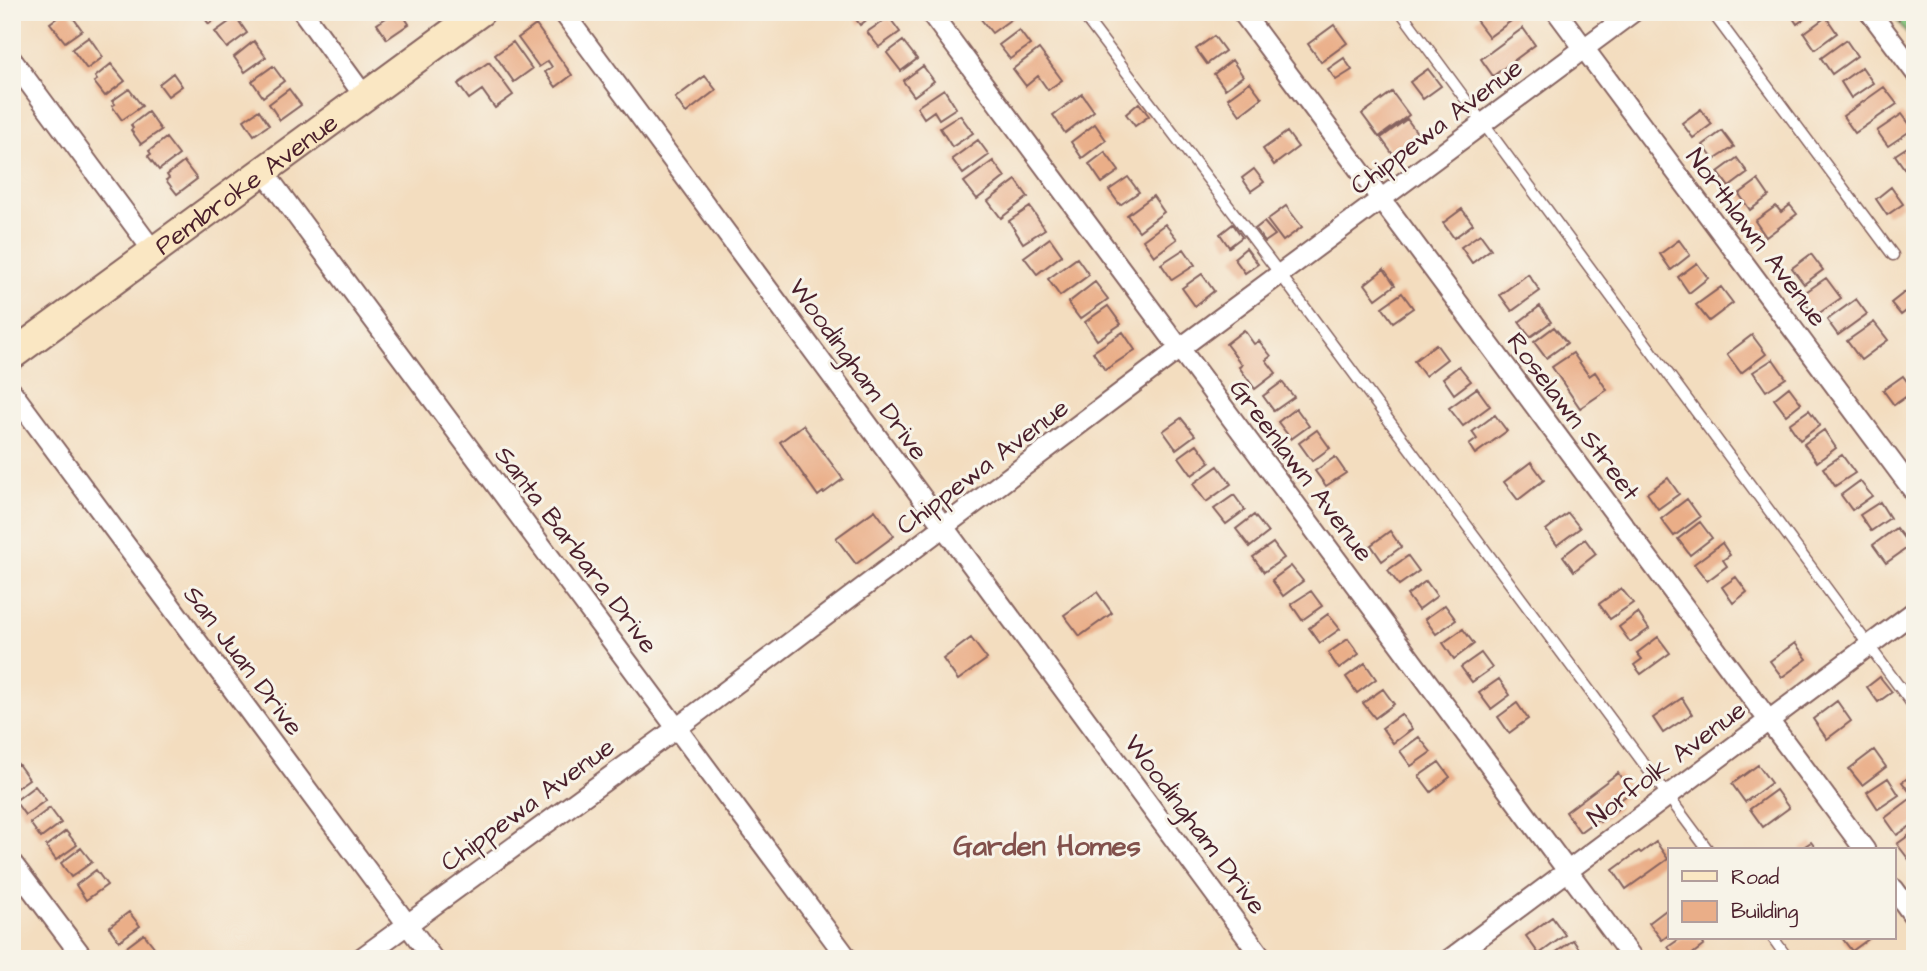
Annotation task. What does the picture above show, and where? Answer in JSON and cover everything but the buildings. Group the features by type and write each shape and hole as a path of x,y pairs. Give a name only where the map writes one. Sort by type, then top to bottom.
{"street":[{"path":"303,12 365,97"},
{"name":"Pembroke Avenue","path":"12,355 480,12"},
{"name":"Woodingham Drive","path":"563,12 1263,959"},
{"name":"Greenlawn Avenue","path":"930,12 1633,959"},
{"name":"Roselawn Street","path":"1242,12 1864,848"},
{"name":"Northlawn Avenue","path":"1558,12 1915,493"},
{"name":"Chippewa Avenue","path":"360,959 677,728 1633,12"},
{"path":"1870,12 1915,72"},
{"path":"12,60 153,252"},
{"name":"Santa Barbara Drive","path":"264,172 848,959"},
{"name":"San Juan Drive","path":"12,392 433,959"},
{"name":"Norfolk Avenue","path":"1450,959 1915,611"},
{"path":"12,863 84,959"},
{"path":"1896,892 1915,918"}],"lane":[{"path":"1081,12 1280,274 1706,848"},
{"path":"1401,12 1915,708"},
{"path":"1713,12 1893,255"},
{"path":"1774,940 1788,959"}],"path":[{"path":"1896,21 1904,14 1915,19"}],"green space":[{"path":"1891,12 1915,12 1915,44"}],"district":[{"name":"Garden Homes","path":"1047,845"}]}
